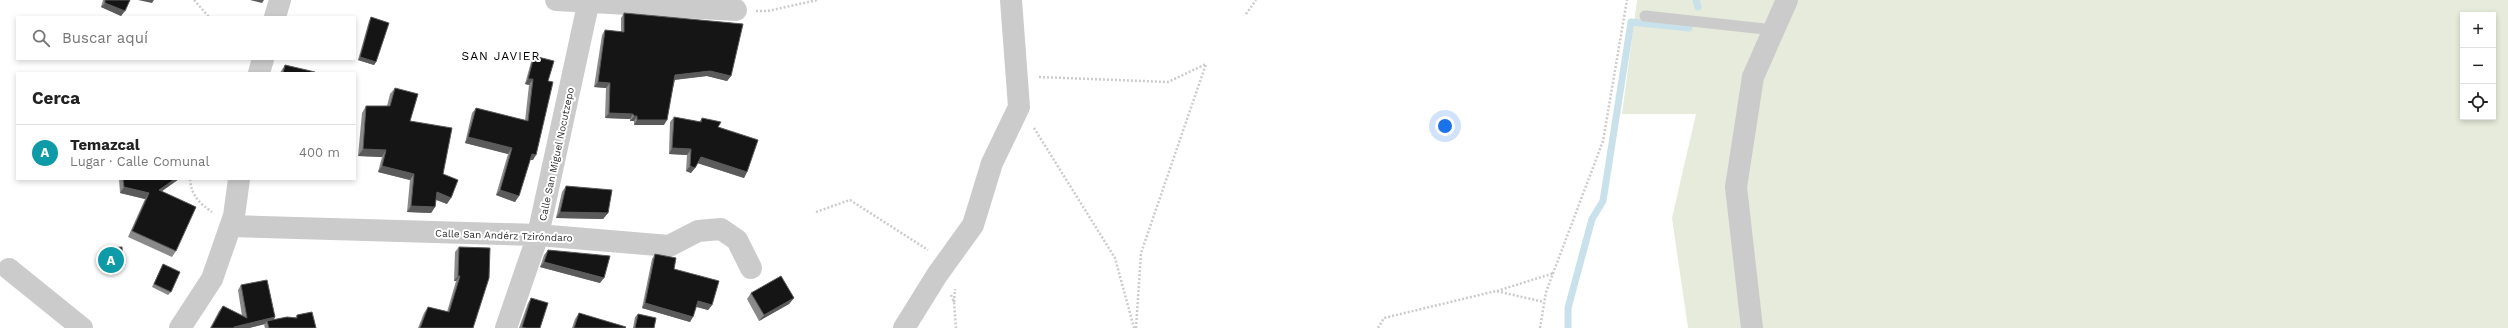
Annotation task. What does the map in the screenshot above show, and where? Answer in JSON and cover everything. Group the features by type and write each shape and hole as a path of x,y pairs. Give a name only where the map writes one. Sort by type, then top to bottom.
{"street":[{"path":"275,16 280,0"},
{"path":"556,0 736,10"},
{"path":"904,328 942,268 973,226 992,163 1019,107 1011,0"},
{"path":"1752,328 1736,187 1753,77 1788,0"},
{"name":"Calle San Miguel Nocutzepo","path":"506,328 538,235 589,2"},
{"path":"259,72 263,60"},
{"path":"180,328 212,279 233,221 239,180"},
{"name":"Calle San Andérz Tziróndaro","path":"233,221 538,235 669,246 698,231 721,229 737,240 751,268"},
{"path":"9,269 82,328"}],"lane":[{"path":"1644,16 1774,30"}],"path":[{"path":"194,0 208,16"},
{"path":"736,10 768,12 817,0"},
{"path":"1246,14 1256,0"},
{"path":"1540,328 1544,302 1603,142 1627,0"},
{"path":"1017,74 1028,77 1168,82 1206,64 1141,253 1135,328"},
{"path":"1019,107 1022,109 1115,258 1135,328"},
{"path":"190,180 190,188 198,202 214,213 233,221"},
{"path":"816,212 850,200 942,268 954,302 956,328"},
{"path":"1378,328 1384,318 1496,292 1554,273"},
{"path":"1496,292 1544,302"}],"shaded area":[{"path":"1637,0 2508,0 2508,328 1688,328 1672,218 1696,114 1622,114"}],"building":[{"path":"105,0 130,0 125,11 105,3"},
{"path":"624,13 743,24 731,76 710,71 675,75 667,120 637,120 637,116 634,116 633,114 609,113 610,83 598,82 605,30 624,32"},
{"path":"371,17 389,23 376,62 360,57"},
{"path":"534,56 554,61 548,81 553,82 536,155 532,154 519,196 500,190 512,148 468,137 476,108 528,121 533,79 528,79"},
{"path":"285,65 315,72 283,72"},
{"path":"395,88 418,94 410,121 452,128 443,174 458,180 451,198 437,192 435,207 411,206 414,174 382,166 386,150 363,149 366,106 390,106"},
{"path":"674,117 701,122 702,118 721,122 718,127 758,140 747,172 701,157 695,168 690,166 691,149 672,148"},
{"path":"123,180 174,180 159,190 196,207 176,251 132,231 149,193 124,187"},
{"path":"566,186 612,190 608,213 560,212"},
{"path":"122,247 123,266 105,266 105,248"},
{"path":"459,247 490,248 489,278 473,328 420,328 428,307 449,312 460,276 458,276"},
{"path":"548,250 610,256 604,278 544,262"},
{"path":"655,254 676,258 674,269 719,281 712,305 698,301 693,317 645,303"},
{"path":"163,264 180,272 171,292 154,284"},
{"path":"781,276 794,298 764,315 751,293"},
{"path":"267,280 275,317 234,328 211,328 223,306 247,318 241,285"},
{"path":"531,298 548,303 540,328 522,327"},
{"path":"312,312 316,328 269,328 267,321 287,317 297,318 297,315"},
{"path":"579,313 626,327 574,328"},
{"path":"638,314 656,318 654,328 635,328"}],"waterway":[{"path":"1696,0 1698,7"},
{"path":"1568,328 1568,308 1592,219 1603,201 1631,22 1689,28"}],"place":[{"name":"Temazcal","path":"111,260"}],"district":[{"name":"SAN JAVIER","path":"501,56"}]}
